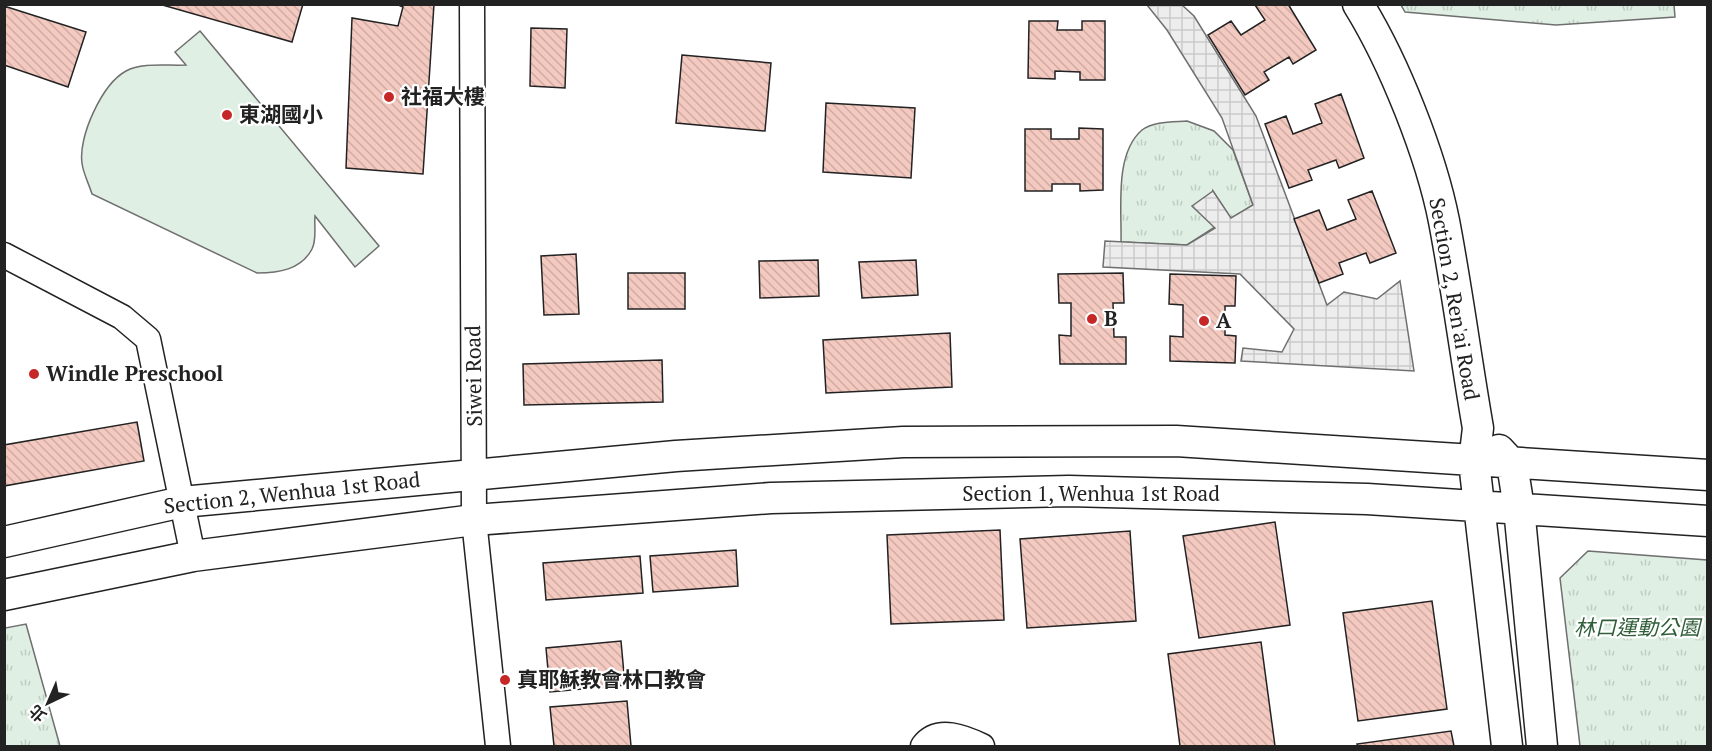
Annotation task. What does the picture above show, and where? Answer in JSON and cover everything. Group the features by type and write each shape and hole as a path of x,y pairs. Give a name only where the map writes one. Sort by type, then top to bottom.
{"main road":[{"name":"Section 2, Ren'ai Road","path":"1358,4 1393,72 1418,133 1443,218 1478,428 1474,462 1507,747"},
{"name":"Section 2, Ren'ai Road","path":"1478,428 1512,464"},
{"path":"475,473 676,456 903,442 1176,441 1474,462 1707,475"},
{"path":"1512,464 1519,508 1542,747"},
{"name":"Section 2, Wenhua 1st Road","path":"4,542 182,502 475,473"},
{"name":"Section 1, Wenhua 1st Road","path":"474,520 771,498 1069,490 1479,506 1707,521"},
{"path":"4,595 194,556 474,520"}],"street":[{"name":"Siwei Road","path":"472,4 474,520 498,747"},
{"path":"4,255 122,317 148,339 194,556"},
{"path":"923,747 926,742 942,735 962,736 982,747"}],"green space":[{"path":"1401,5 1674,5 1675,17 1556,25 1405,12"},
{"path":"200,31 379,246 355,267 315,216 314,245 302,262 281,271 257,273 92,194 83,167 82,152 88,126 100,99 117,78 132,68 147,65 186,65 175,52"},
{"path":"1187,121 1214,131 1233,150 1253,205 1231,219 1213,191 1215,227 1187,245 1121,242 1121,183 1123,167 1133,140 1142,130 1152,125"},
{"name":"林口運動公園","path":"1588,551 1707,560 1707,746 1580,746 1560,578"},
{"path":"26,624 60,746 5,746 5,628"}],"shaded area":[{"path":"1147,5 1182,5 1194,16 1256,116 1327,305 1344,292 1377,299 1400,281 1414,371 1241,361 1243,348 1282,352 1294,329 1240,274 1103,267 1105,241 1187,245 1215,228 1192,206 1213,191 1231,218 1253,205 1222,118 1167,30"}],"building":[{"path":"159,4 303,4 292,42"},
{"name":"社福大樓","path":"396,4 434,4 423,174 346,168 352,18 398,26 403,7"},
{"path":"1288,4 1316,50 1293,64 1289,57 1264,72 1269,80 1245,95 1208,35 1231,21 1241,35 1265,20 1255,5"},
{"path":"4,6 86,32 68,87 4,65"},
{"path":"1029,21 1058,21 1057,30 1082,30 1082,21 1105,21 1105,80 1080,80 1080,72 1055,71 1055,79 1028,78"},
{"path":"531,28 567,29 565,88 530,86"},
{"path":"682,55 771,63 765,131 676,123"},
{"path":"1341,94 1364,158 1339,168 1336,160 1308,170 1312,180 1289,188 1265,124 1286,116 1293,134 1322,123 1315,104"},
{"path":"826,103 915,108 911,178 823,172"},
{"path":"1079,128 1103,129 1103,190 1080,191 1080,184 1052,184 1052,191 1025,191 1025,129 1051,129 1051,139 1079,139"},
{"path":"1372,191 1396,253 1370,263 1366,253 1339,263 1343,274 1319,283 1294,219 1319,210 1327,230 1356,219 1348,200"},
{"path":"576,254 579,314 544,315 541,256"},
{"path":"818,260 819,296 760,298 759,261"},
{"path":"916,260 918,295 862,298 859,262"},
{"path":"628,273 685,273 685,309 628,309"},
{"name":"B","path":"1123,273 1124,303 1113,303 1114,337 1126,337 1126,364 1060,364 1059,335 1071,336 1071,303 1059,303 1058,274"},
{"name":"A","path":"1170,274 1236,276 1235,306 1225,306 1225,335 1236,336 1235,363 1170,361 1170,336 1183,337 1183,305 1169,304"},
{"path":"950,333 952,387 826,393 823,340"},
{"path":"662,360 663,402 524,405 523,364"},
{"path":"137,422 144,461 4,486 4,445"},
{"path":"1275,522 1290,625 1199,638 1183,536"},
{"path":"1000,530 1004,620 891,624 887,535"},
{"path":"1130,531 1136,621 1027,628 1020,539"},
{"path":"736,550 738,586 653,592 650,556"},
{"path":"640,556 643,593 546,600 543,563"},
{"path":"1432,601 1447,709 1358,721 1343,613"},
{"path":"621,641 625,685 550,692 546,648"},
{"path":"1261,642 1275,746 1180,746 1168,654"},
{"path":"627,701 631,746 554,746 550,707"},
{"path":"1451,731 1454,746 1358,746 1357,744"}],"place":[{"name":"社福大樓","path":"389,97"},
{"name":"東湖國小","path":"227,115"},
{"name":"B","path":"1092,319"},
{"name":"A","path":"1204,321"},
{"name":"Windle Preschool","path":"34,374"},
{"name":"真耶穌教會林口教會","path":"505,680"}]}
